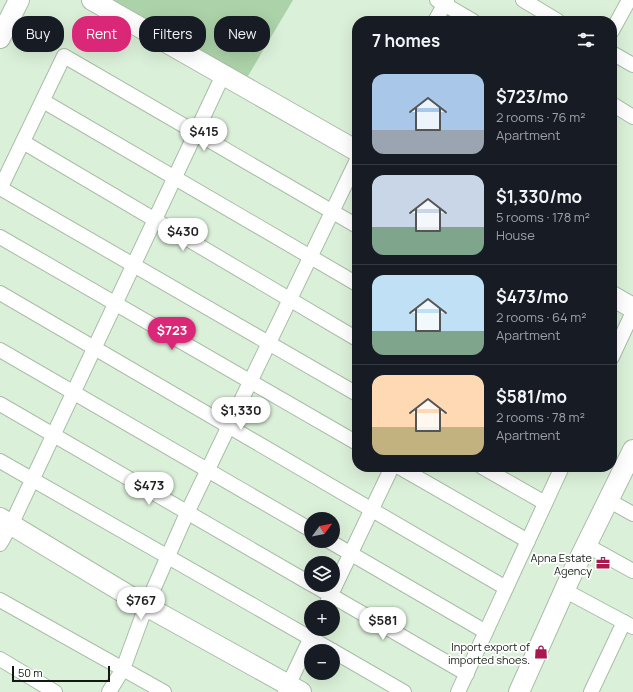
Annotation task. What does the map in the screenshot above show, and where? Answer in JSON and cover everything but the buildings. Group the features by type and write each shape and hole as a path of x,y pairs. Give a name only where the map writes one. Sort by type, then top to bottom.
{"street":[{"path":"0,38 19,0"},
{"path":"92,0 352,148"},
{"path":"523,0 550,16"},
{"path":"437,16 443,1 466,16"},
{"path":"617,22 627,3"},
{"path":"352,223 64,56 0,188 352,391"},
{"path":"617,56 633,65"},
{"path":"0,544 6,521 33,479 223,75"},
{"path":"42,101 352,281"},
{"path":"617,107 633,117"},
{"path":"23,142 352,336"},
{"path":"109,692 123,669 146,606 187,513 352,170"},
{"path":"0,237 352,440"},
{"path":"0,293 506,588"},
{"path":"617,299 633,308"},
{"path":"617,346 633,312"},
{"path":"0,350 304,526"},
{"path":"0,404 304,580"},
{"path":"519,692 564,590 608,500 632,456"},
{"path":"0,461 168,557 304,629"},
{"path":"328,600 390,472"},
{"path":"408,472 528,541"},
{"path":"491,472 545,503"},
{"path":"458,692 560,472"},
{"path":"608,500 633,514"},
{"path":"6,521 146,606 291,690 312,636"},
{"path":"586,545 633,571"},
{"path":"340,547 486,632"},
{"path":"564,590 629,625 591,692"},
{"path":"319,592 327,600"},
{"path":"0,600 164,692"},
{"path":"340,607 467,674"},
{"path":"315,636 325,644"},
{"path":"340,655 404,692"},
{"path":"0,660 55,692"}],"green space":[{"path":"91,0 293,0 270,39 270,16 214,16 214,52 262,52 242,86 182,52 206,52 206,16 139,16 139,27 131,23 131,16 119,16"}],"place":[{"name":"Apna Estate Agency","path":"603,563"},
{"name":"Inport export of imported shoes.","path":"541,652"}]}
